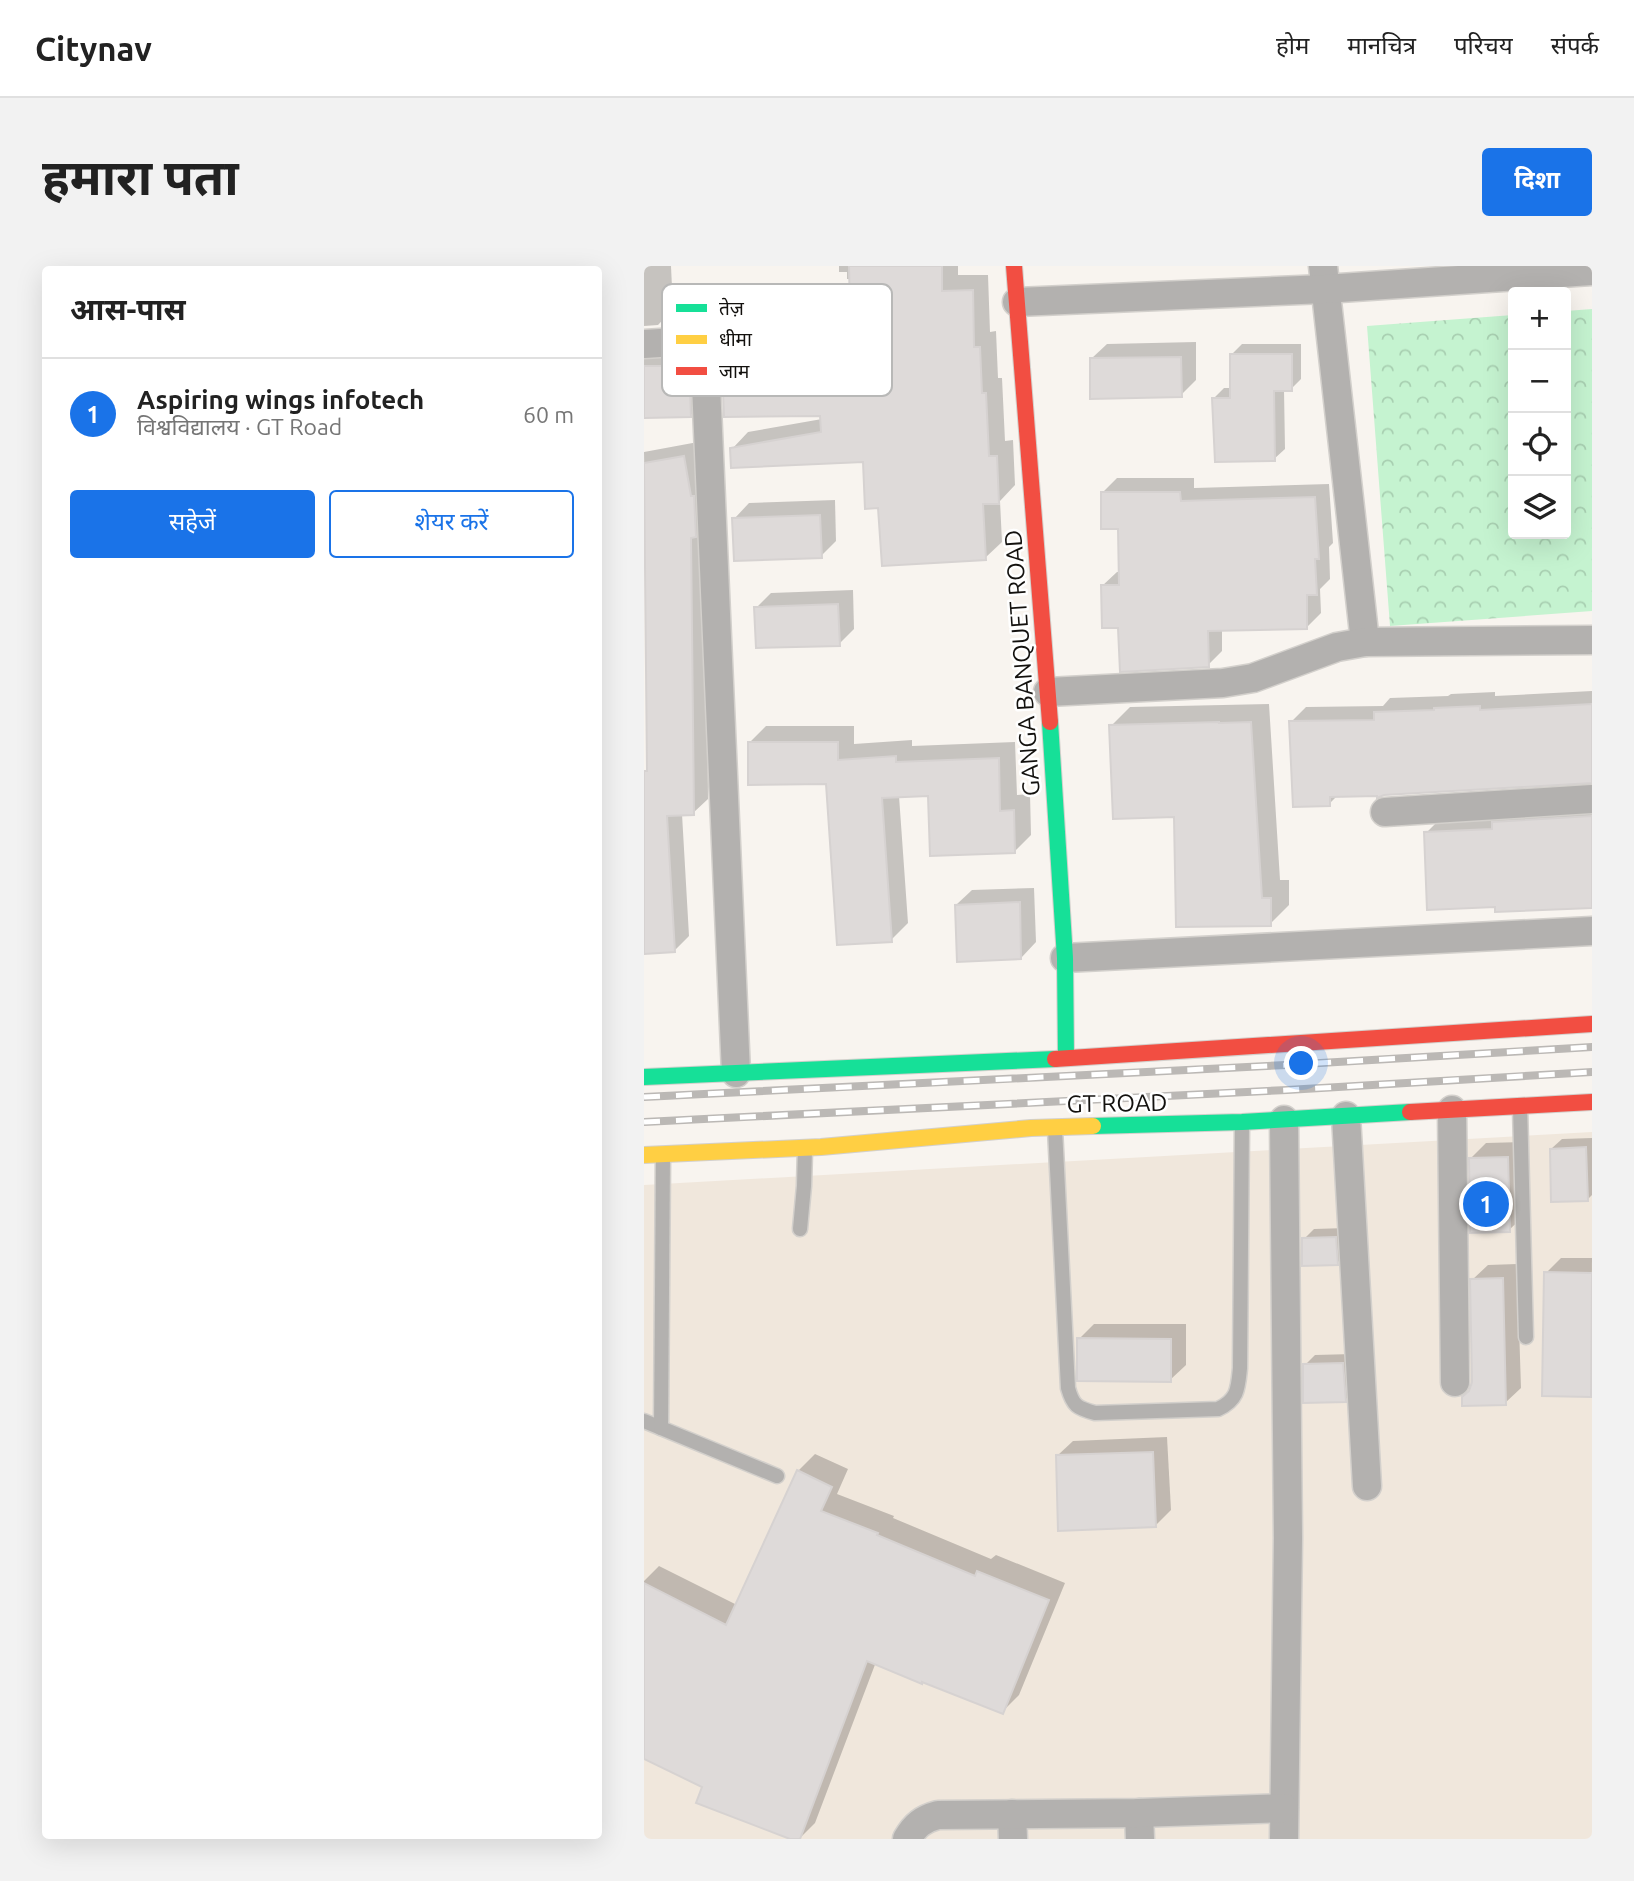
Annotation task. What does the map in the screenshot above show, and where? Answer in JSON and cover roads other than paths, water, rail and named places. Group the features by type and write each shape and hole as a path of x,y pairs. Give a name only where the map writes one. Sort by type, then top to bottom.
{"main road":[{"name":"GANGA BANQUET ROAD","path":"1014,266 1048,692 1065,958 1066,1058"},
{"name":"GT ROAD","path":"644,1077 1066,1058 1592,1024"},
{"name":"GT ROAD","path":"644,1155 821,1147 1055,1127 1242,1122 1592,1102"}],"street":[{"path":"1017,302 1324,277 1592,271"},
{"path":"1324,277 1365,642"},
{"path":"644,344 662,342"},
{"path":"706,396 736,1073"},
{"path":"1048,692 1223,683 1253,678 1337,647 1365,642 1592,640"},
{"path":"1385,812 1592,799"},
{"path":"1065,958 1592,931"},
{"path":"1452,1110 1455,1382"},
{"path":"1346,1116 1367,1486"},
{"path":"1284,1120 1287,1524 1284,1839"},
{"path":"907,1839 924,1819 938,1815 1012,1827 1140,1826 1284,1808"}],"lane":[{"path":"1520,1106 1526,1337"},
{"path":"1055,1127 1068,1388 1072,1402 1080,1409 1095,1413 1218,1409 1229,1404 1233,1398 1238,1387 1240,1368 1242,1122"},
{"path":"800,1229 805,1147"},
{"path":"661,1428 663,1154"},
{"path":"644,1422 777,1476"}],"railway":[{"path":"644,1097 1592,1047"},
{"path":"644,1122 1592,1072"}],"place":[{"name":"Aspiring wings infotech","path":"1486,1204"}]}
